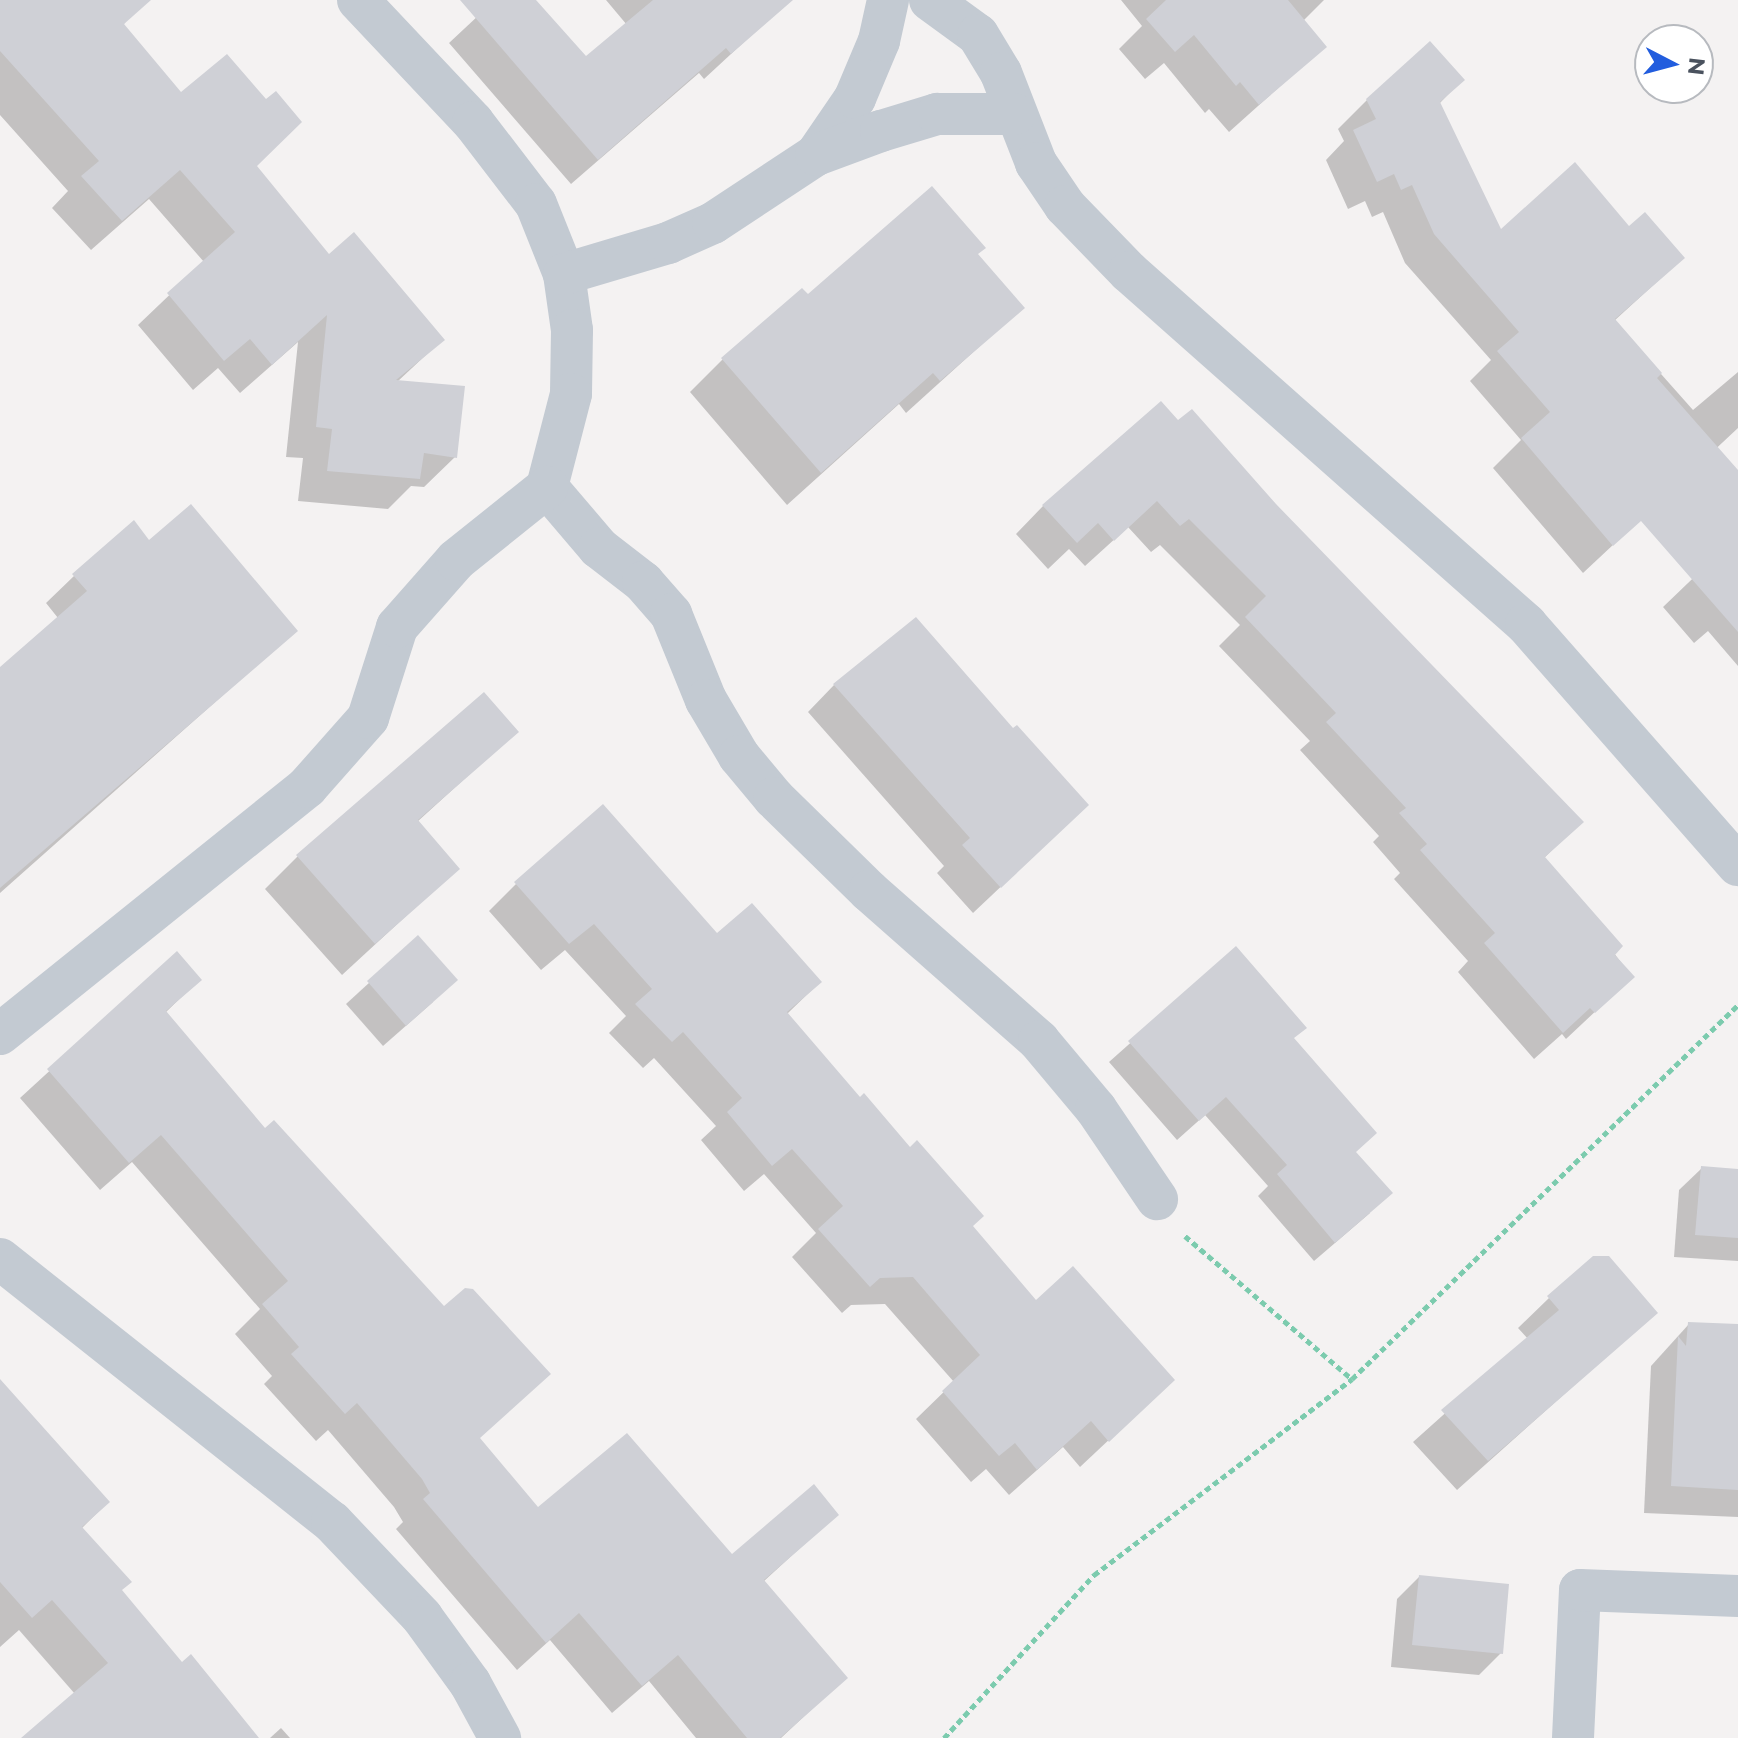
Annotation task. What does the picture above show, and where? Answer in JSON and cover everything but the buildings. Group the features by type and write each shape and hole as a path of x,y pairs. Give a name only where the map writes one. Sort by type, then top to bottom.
{"street":[{"path":"0,1034 307,787 368,718 397,627 456,560 547,487 571,394 572,330 564,274 536,204 473,122 358,0"},
{"path":"816,155 855,98 879,41 888,0"},
{"path":"930,0 978,35 1001,73 1036,163 1065,206 1129,272 1526,624 1738,865"},
{"path":"564,274 668,243 713,223 816,155 937,114 1015,114"},
{"path":"547,487 599,548 643,582 671,614 706,700 739,756 774,798 869,891 1039,1041 1096,1109 1157,1199"},
{"path":"0,1259 332,1522 422,1617 470,1683 500,1738"},
{"path":"1573,1738 1580,1590 1738,1596"}],"path":[{"path":"944,1738 1094,1575 1352,1379 1738,1005"},
{"path":"1157,1199 1186,1237 1352,1379"}]}
